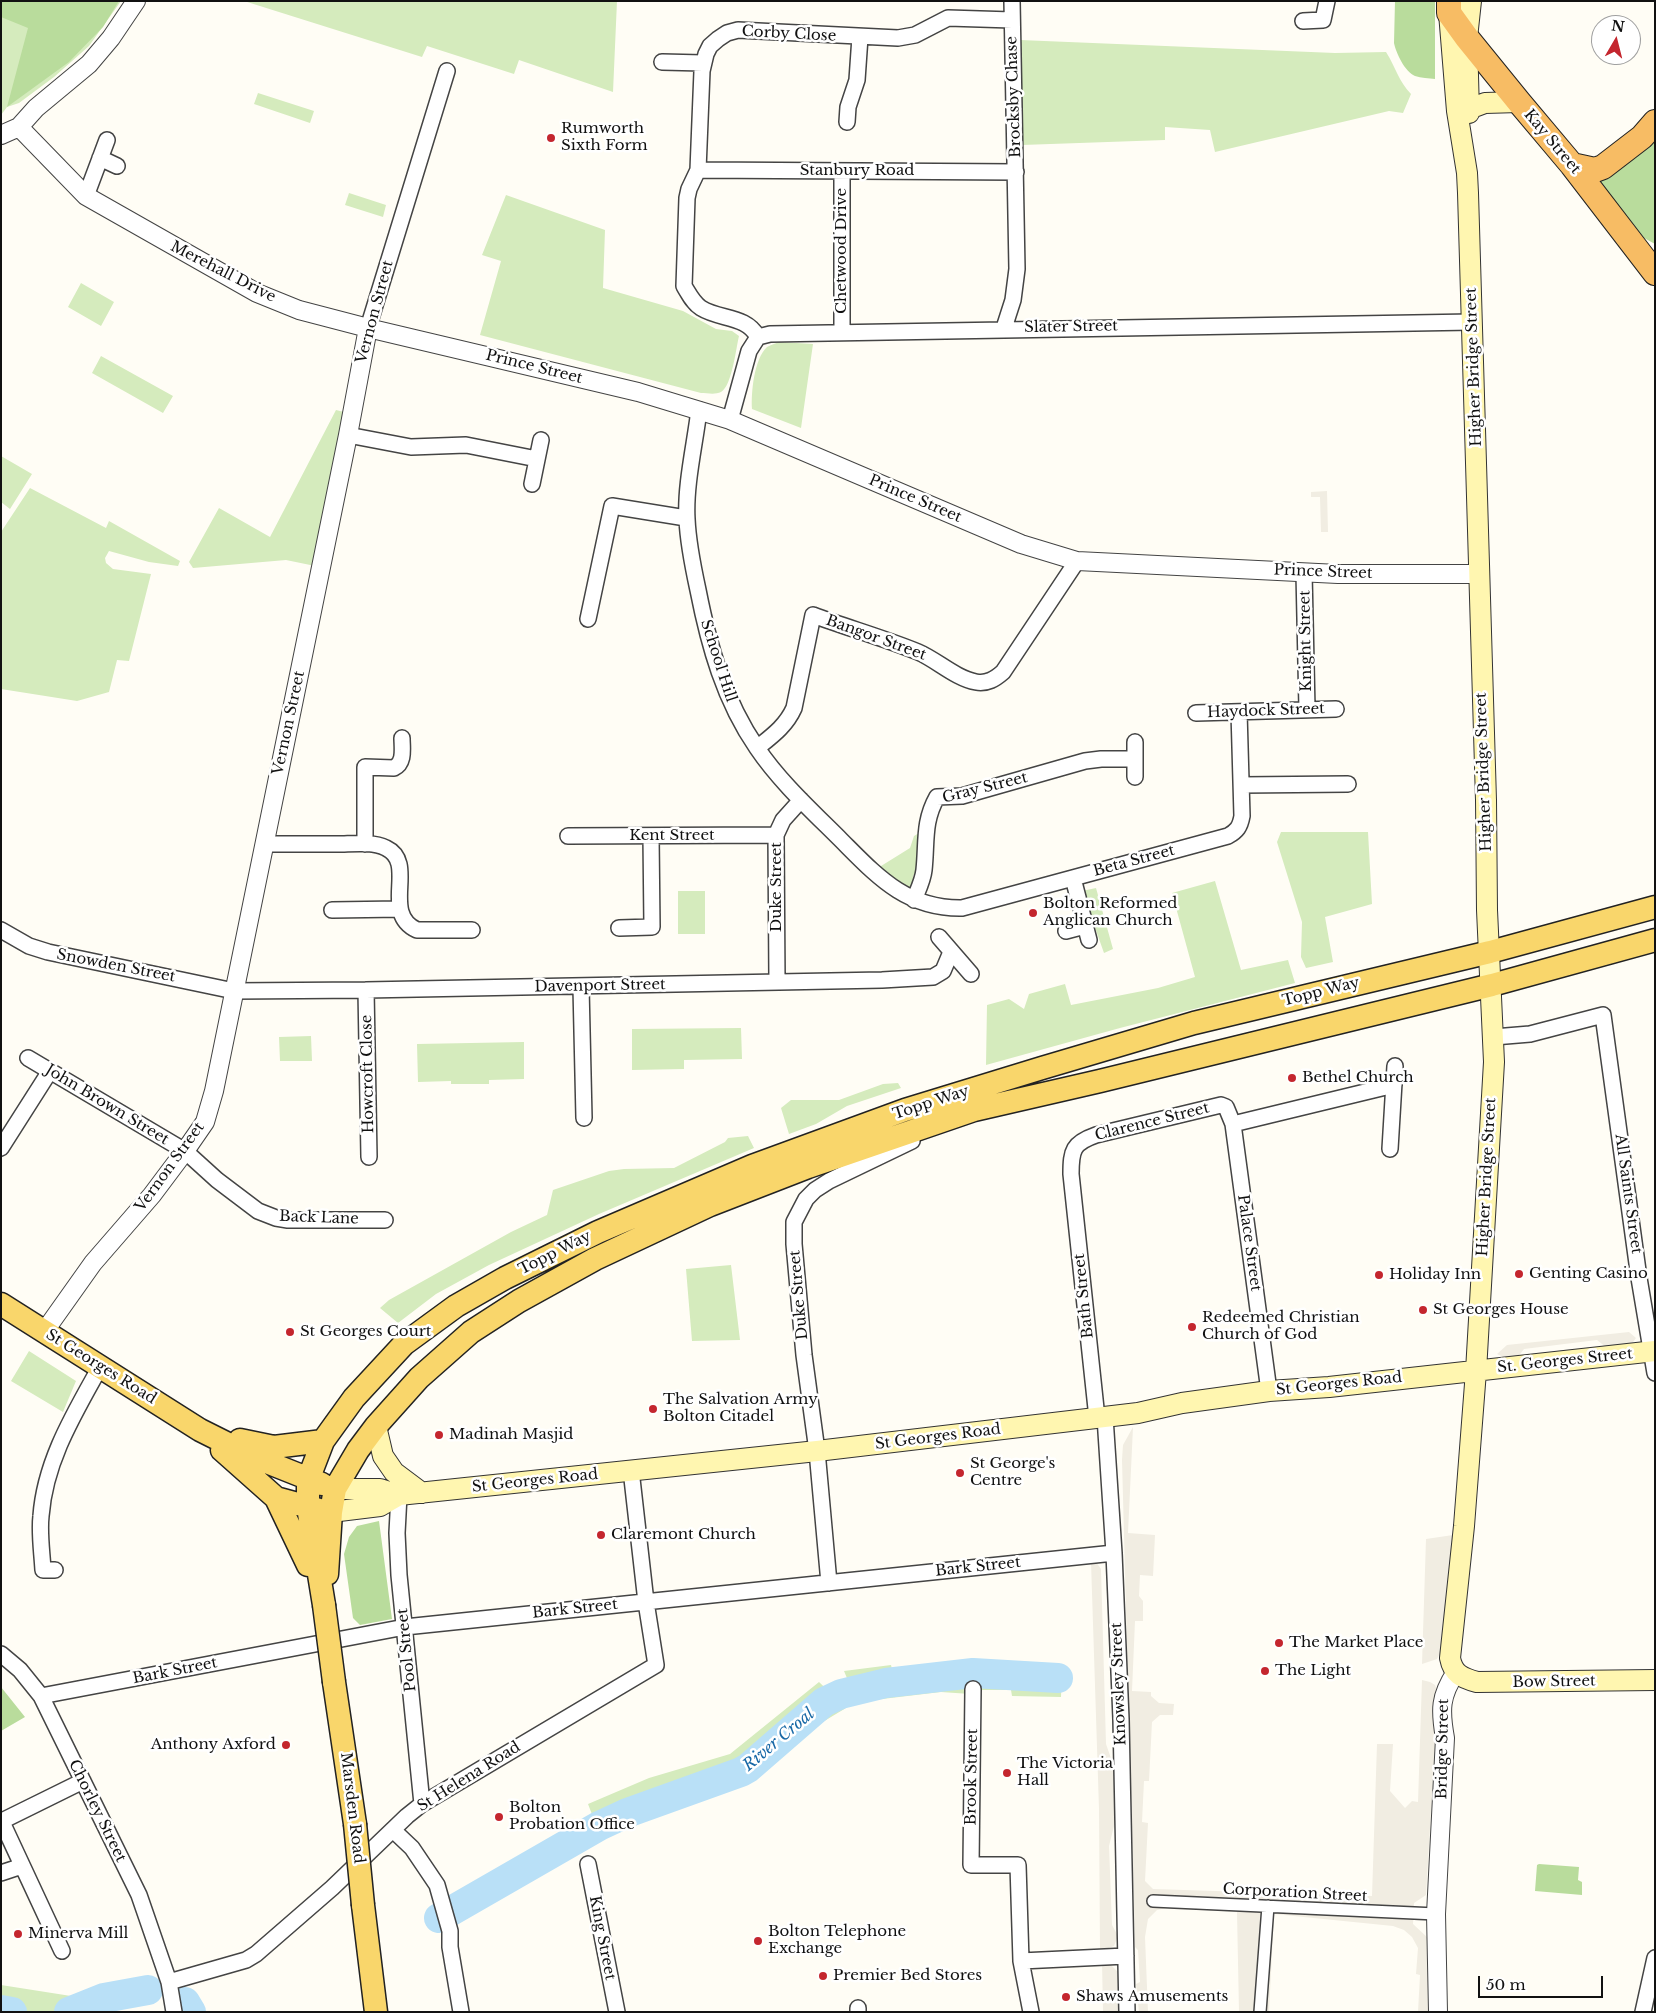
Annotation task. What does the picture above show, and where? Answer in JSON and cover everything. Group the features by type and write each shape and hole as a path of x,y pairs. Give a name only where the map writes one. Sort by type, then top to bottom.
{"highway":[{"name":"Kay Street","path":"1448,7 1467,38 1572,165 1655,273"},
{"path":"1572,165 1595,170 1603,168 1642,137 1655,122"}],"main road":[{"name":"Higher Bridge Street","path":"1471,1 1467,38 1469,109 1467,173 1494,1037 1486,1219 1476,1371"},
{"name":"Higher Bridge Street","path":"1448,7 1457,111 1467,173"},
{"path":"1469,109 1486,103 1518,102"},
{"name":"Topp Way","path":"308,1480 323,1441 354,1398 404,1344 456,1306 505,1278 598,1232 752,1166 905,1110 1194,1023 1490,952 1655,907"},
{"name":"Topp Way","path":"335,1489 356,1452 376,1426 419,1378 471,1332 519,1301 596,1259 710,1206 808,1167 974,1110 1492,985 1655,940"},
{"name":"St Georges Road","path":"1,1304 200,1430 254,1457 308,1480 335,1489 380,1490 399,1495 817,1451 1101,1418 1269,1392 1476,1371"},
{"name":"St. Georges Street","path":"1476,1371 1653,1351"},
{"path":"1456,1672 1452,1665 1451,1646 1464,1526 1476,1371"},
{"path":"376,1426 383,1456 394,1472 422,1493"},
{"path":"200,1430 274,1447 323,1441"},
{"name":"St Georges Road","path":"200,1430 276,1498 308,1508 331,1512 380,1506 399,1495"},
{"name":"Marsden Road","path":"308,1480 308,1508 324,1605 355,1824 376,2012"},
{"name":"Marsden Road","path":"324,1605 331,1512 335,1489"},
{"path":"276,1498 299,1544 324,1605"},
{"name":"Bow Street","path":"1456,1672 1467,1679 1486,1682 1655,1680"}],"street":[{"path":"1,135 19,127 36,108 89,64 111,38 136,1"},
{"path":"1012,1 1012,20"},
{"path":"1303,21 1323,20 1327,1"},
{"name":"Brocksby Chase","path":"860,38 908,37 948,18 1012,20 1016,172 1016,286 1004,328"},
{"name":"Corby Close","path":"698,170 703,62 710,46 727,33 738,30 860,38"},
{"path":"847,122 848,107 857,80 860,38"},
{"path":"662,62 703,62"},
{"name":"Vernon Street","path":"44,1332 93,1263 152,1195 205,1122 214,1092 348,435 368,328 447,70"},
{"name":"Merehall Drive","path":"19,127 86,196 162,241 257,293 299,310 368,328"},
{"path":"86,196 107,140"},
{"path":"100,158 117,166"},
{"path":"698,170 687,198 684,286 690,298 699,307 712,313 744,322 754,329 758,337 746,359 730,420"},
{"name":"Stanbury Road","path":"698,170 1016,172"},
{"name":"Chetwood Drive","path":"842,171 842,332"},
{"name":"Slater Street","path":"758,337 783,333 1004,328 1472,322"},
{"name":"Prince Street","path":"368,328 638,392 730,420 1021,544 1077,561 1304,573 1479,574"},
{"name":"School Hill","path":"699,410 686,518 691,557 707,638 734,710 773,770 801,800 880,878 895,890 914,900"},
{"path":"348,435 411,448 466,445 537,459"},
{"path":"532,484 541,440"},
{"path":"588,619 612,506 686,518"},
{"name":"Bangor Street","path":"757,748 780,730 794,708 813,615 918,652 969,680 984,682 993,680 1003,672 1077,561"},
{"name":"Knight Street","path":"1304,573 1307,709"},
{"name":"Haydock Street","path":"1196,713 1336,709"},
{"name":"Beta Street","path":"914,900 934,906 962,908 1228,836 1240,826 1242,816 1240,712"},
{"path":"365,844 365,767 394,768 399,766 401,762 402,738"},
{"path":"1135,742 1135,777"},
{"name":"Gray Street","path":"914,900 924,872 926,825 930,810 937,797 962,796 1085,761 1101,758 1135,759"},
{"path":"1242,785 1348,784"},
{"name":"Duke Street","path":"777,982 776,835 783,820 801,800"},
{"name":"Kent Street","path":"568,836 776,835"},
{"path":"619,928 652,927 651,836"},
{"path":"264,844 365,844 386,847 397,856 400,864 400,909 403,920 409,926 417,930 472,930"},
{"path":"1066,931 1087,933 1073,878"},
{"path":"332,910 400,909"},
{"name":"Snowden Street","path":"1,930 29,946 48,952 234,991"},
{"path":"938,937 972,974"},
{"name":"Davenport Street","path":"234,991 580,987 882,980 933,977 942,971 951,952"},
{"path":"580,987 584,1118"},
{"name":"Howcroft Close","path":"366,990 369,1158"},
{"name":"All Saints Street","path":"1494,1037 1530,1034 1603,1015 1639,1278 1653,1351 1655,1373"},
{"name":"John Brown Street","path":"28,1058 185,1151"},
{"path":"1390,1149 1395,1066"},
{"path":"1,1148 50,1071"},
{"path":"1233,1124 1394,1085"},
{"name":"Clarence Street","path":"1071,1174 1073,1153 1077,1145 1083,1140 1096,1135 1221,1106 1226,1107 1233,1124"},
{"name":"Duke Street","path":"829,1583 817,1451 804,1355 794,1244 794,1222 806,1199 815,1190 829,1181 974,1110"},
{"name":"Palace Street","path":"1233,1124 1269,1392"},
{"name":"Back Lane","path":"185,1151 217,1180 258,1211 276,1218 288,1220 385,1220"},
{"name":"Bath Street","path":"1071,1174 1101,1418"},
{"path":"55,1570 43,1570 40,1518 44,1492 50,1466 69,1423 100,1367"},
{"name":"Knowsley Street","path":"1101,1418 1114,1552 1121,1718 1127,2012"},
{"path":"632,1470 646,1602"},
{"name":"Pool Street","path":"399,1495 397,1533 399,1575 422,1804"},
{"name":"Bark Street","path":"41,1696 405,1627 1114,1552"},
{"name":"St Helena Road","path":"172,1978 246,1960 256,1954 332,1888 422,1804 656,1664 646,1602"},
{"name":"Chorley Street","path":"1,1654 20,1670 41,1696 139,1895 172,1978 173,2006"},
{"name":"Bridge Street","path":"1438,2012 1436,1914 1445,1738 1442,1722 1443,1698 1445,1688 1456,1672"},
{"name":"Brook Street","path":"973,1689 971,1865 1018,1865 1022,1961"},
{"path":"62,1951 1,1821 82,1781"},
{"path":"393,1830 412,1848 437,1885 448,1924 461,2012"},
{"name":"King Street","path":"588,1864 616,2012"},
{"path":"1,1873 22,1866"},
{"name":"Corporation Street","path":"1153,1901 1436,1914"},
{"path":"1260,2012 1268,1906"},
{"path":"1031,2012 1022,1961 1126,1956"},
{"path":"1644,2012 1655,1958"}],"green space":[{"path":"1,1 121,1 89,46 54,77 19,103 7,107 1,115"},
{"path":"1,1 119,1 103,27 69,62 7,107 28,28 1,17"},
{"path":"244,1 617,1 613,92 519,60 514,74 427,46 422,57"},
{"path":"1395,1 1435,1 1435,79 1417,77 1411,74 1399,57 1394,43"},
{"path":"1020,40 1335,53 1386,52 1400,79 1411,94 1403,113 1389,111 1215,152 1210,130 1165,127 1165,140 1022,145"},
{"path":"258,93 314,111 310,123 254,104"},
{"path":"1655,140 1655,244 1644,238 1598,179"},
{"path":"349,193 386,205 383,217 345,205"},
{"path":"506,195 605,230 603,288 683,311 716,329 732,331 739,336 731,375 725,388 721,392 701,393 480,335 501,261 482,255"},
{"path":"81,283 114,302 101,326 68,307"},
{"path":"779,342 813,344 801,428 752,409 753,386 759,360 767,347"},
{"path":"101,356 173,396 163,413 92,373"},
{"path":"336,410 352,414 320,567 286,560 193,568 189,562 219,508 270,537"},
{"path":"1,456 32,474 10,509 1,502"},
{"path":"30,488 106,528 109,521 180,561 178,566 149,562 109,551 105,558 106,563 113,569 151,574 129,661 117,660 109,692 77,701 1,689 1,532"},
{"path":"1281,832 1368,832 1372,904 1325,917 1333,962 1306,968 1301,957 1302,922 1277,842"},
{"path":"919,833 917,870 913,876 914,900 873,871 910,848 914,836"},
{"path":"1215,881 1241,970 1288,960 1295,983 986,1065 987,1005 1009,999 1024,1009 1029,994 1065,984 1071,1005 1158,988 1195,977 1172,893"},
{"path":"1096,888 1113,949 1104,953 1082,891"},
{"path":"678,891 705,891 705,934 678,934"},
{"path":"741,1028 742,1059 684,1060 684,1069 632,1070 632,1029"},
{"path":"311,1036 312,1061 280,1061 279,1037"},
{"path":"524,1042 524,1079 489,1080 489,1084 451,1084 451,1081 418,1082 417,1044"},
{"path":"898,1083 901,1088 847,1106 816,1124 789,1134 781,1108 791,1100 839,1100 883,1084"},
{"path":"748,1136 754,1148 599,1214 489,1265 436,1294 398,1323 380,1308 389,1300 511,1232 547,1215 553,1190 609,1171 674,1168 725,1142 728,1138"},
{"path":"731,1265 740,1340 692,1341 686,1269"},
{"path":"29,1351 76,1381 63,1412 11,1381"},
{"path":"379,1521 392,1619 360,1625 353,1618 344,1554 349,1537 357,1526"},
{"path":"969,1662 1027,1667 1062,1667 1061,1697 1012,1696 1011,1690 975,1690 970,1694 941,1692 857,1702 844,1671 891,1665 892,1669"},
{"path":"819,1682 846,1708 786,1744 756,1777 740,1786 634,1817 600,1835 588,1804 649,1778 730,1754"},
{"path":"1,1687 25,1717 1,1731"},
{"path":"1537,1865 1579,1867 1578,1880 1582,1882 1582,1895 1535,1891"},
{"path":"1,1985 72,1996 60,2012 1,2012"}],"shaded area":[{"path":"1327,491 1328,532 1321,532 1320,497 1311,497 1311,492"},
{"path":"1629,1332 1636,1338 1627,1345 1607,1348 1597,1340 1524,1349 1517,1358 1505,1358 1497,1354 1507,1345"},
{"path":"1133,1427 1128,1533 1155,1535 1153,1576 1140,1575 1139,1596 1143,1601 1143,1621 1135,1621 1132,1691 1151,1692 1151,1696 1159,1703 1174,1704 1173,1715 1160,1715 1152,1722 1149,1781 1144,1781 1142,1822 1148,1823 1145,1881 1153,1889 1372,1896 1377,1744 1393,1744 1390,1791 1405,1808 1412,1801 1418,1802 1422,1680 1430,1682 1435,1685 1438,1693 1426,1895 1414,1903 1413,1924 1428,1938 1431,1946 1433,2012 1418,2012 1420,1975 1416,1974 1418,1948 1412,1937 1404,1930 1393,1926 1274,1914 1269,2012 1239,2012 1237,1912 1166,1908 1157,1910 1148,1919 1145,1937 1148,2012 1139,2012 1136,1984 1140,1982 1138,1950 1135,1947 1122,1460 1123,1445"},
{"path":"1453,1535 1440,1653 1437,1659 1422,1664 1426,1539"},
{"path":"1091,1562 1096,1562 1101,1569 1106,1744 1114,1767 1115,1822 1109,1846 1112,1925 1118,1936 1114,1946 1100,1951 1099,1809"},
{"path":"1102,1961 1108,1962 1117,1971 1119,1981 1118,2012 1103,2012"}],"waterway":[{"name":"River Croal","path":"439,1918 599,1826 627,1813 741,1772 824,1702 841,1694 886,1683 973,1673 1058,1678"},
{"name":"River Croal","path":"69,2012 104,1998 148,1990"},
{"name":"River Croal","path":"185,2002 191,2012"},
{"name":"River Croal","path":"1,2010 12,2012"}],"place":[{"name":"Rumworth Sixth Form","path":"551,138"},
{"name":"Bolton Reformed Anglican Church","path":"1033,913"},
{"name":"Bethel Church","path":"1292,1078"},
{"name":"Genting Casino","path":"1519,1274"},
{"name":"Holiday Inn","path":"1379,1275"},
{"name":"St Georges House","path":"1423,1310"},
{"name":"Redeemed Christian Church of God","path":"1192,1327"},
{"name":"St Georges Court","path":"290,1332"},
{"name":"The Salvation Army Bolton Citadel","path":"653,1409"},
{"name":"Madinah Masjid","path":"439,1435"},
{"name":"St George's Centre","path":"960,1473"},
{"name":"Claremont Church","path":"601,1535"},
{"name":"The Market Place","path":"1279,1643"},
{"name":"The Light","path":"1265,1671"},
{"name":"Anthony Axford","path":"286,1745"},
{"name":"The Victoria Hall","path":"1007,1773"},
{"name":"Bolton Probation Office","path":"499,1817"},
{"name":"Minerva Mill","path":"18,1934"},
{"name":"Bolton Telephone Exchange","path":"758,1941"},
{"name":"Premier Bed Stores","path":"823,1976"},
{"name":"Shaws Amusements","path":"1066,1997"}]}
